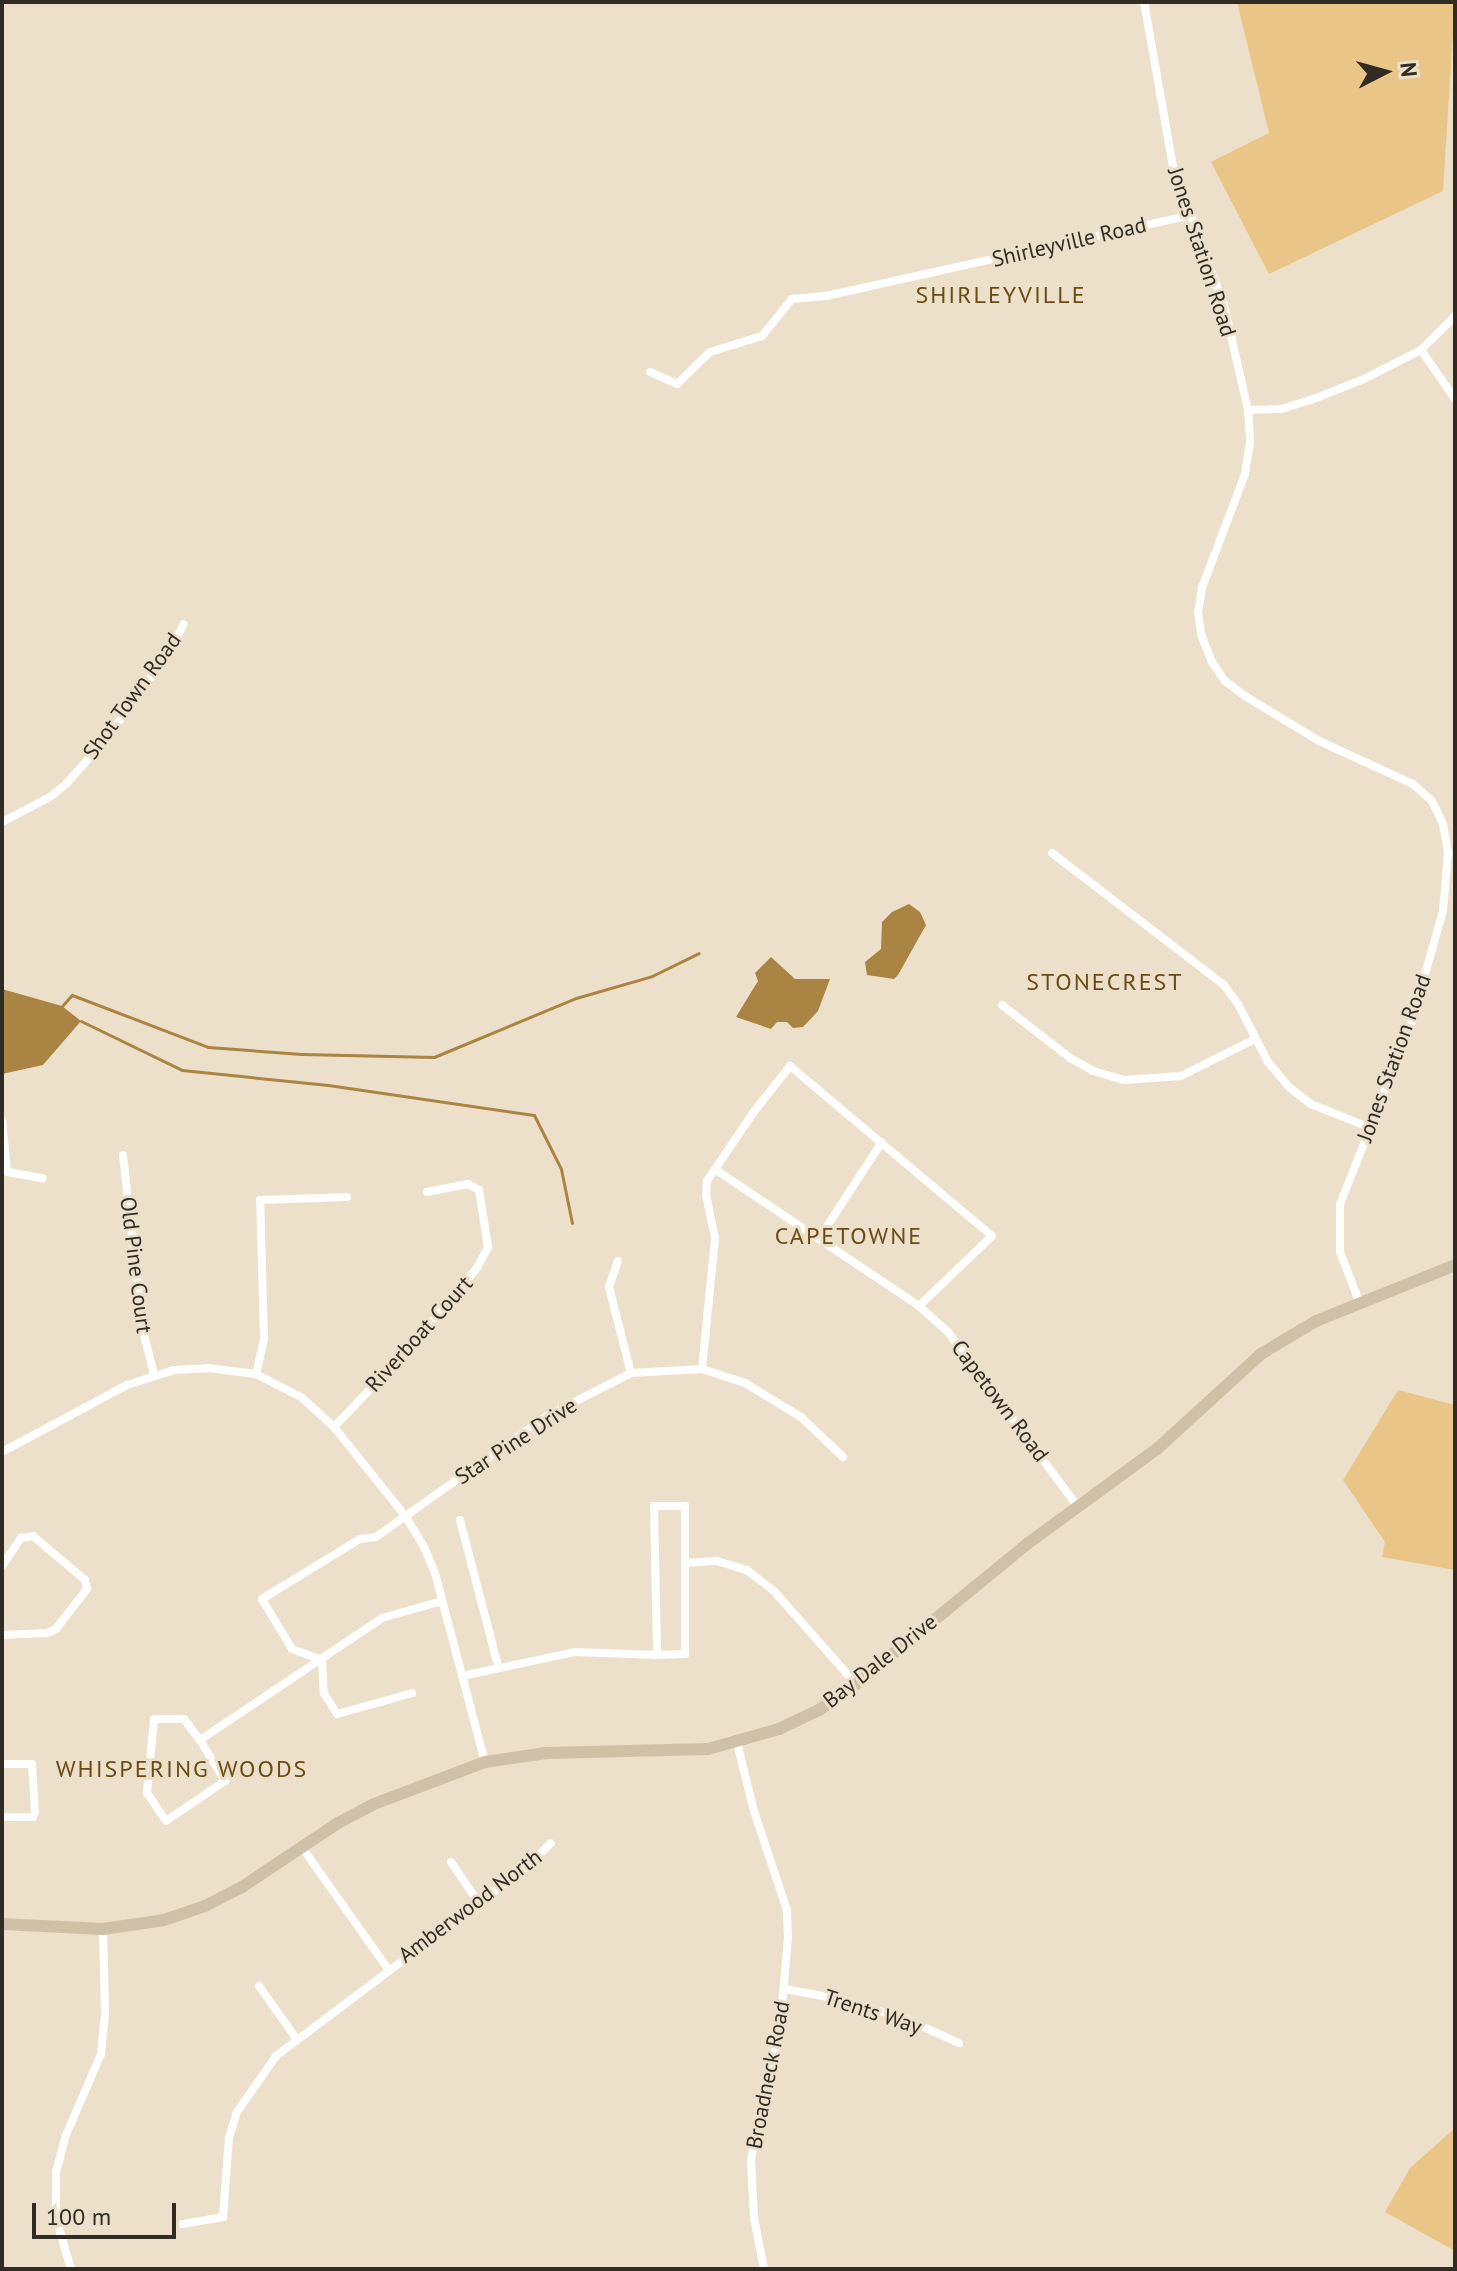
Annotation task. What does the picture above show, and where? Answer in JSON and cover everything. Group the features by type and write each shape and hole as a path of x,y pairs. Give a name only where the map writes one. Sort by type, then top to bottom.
{"street":[{"name":"Jones Station Road","path":"1144,2 1173,166 1224,305 1248,410 1250,442 1245,474 1202,588 1198,612 1201,634 1212,662 1225,681 1319,741 1413,784 1432,801 1443,824 1448,853 1448,883 1428,968 1409,1030 1340,1204 1337,1226 1340,1252 1359,1301"},
{"name":"Shirleyville Road","path":"650,372 677,384 710,352 762,336 792,299 826,296 1192,215"},
{"path":"1248,410 1281,409 1311,400 1421,350 1455,316"},
{"path":"1421,350 1455,399"},
{"name":"Shot Town Road","path":"2,822 50,797 85,763 108,737 170,651 184,624"},
{"path":"1052,853 1224,985 1238,1004 1268,1062 1289,1087 1311,1104 1368,1127"},
{"path":"1002,1005 1070,1058 1093,1071 1124,1080 1181,1076 1255,1039"},
{"path":"702,1369 715,1238 706,1195 707,1181 753,1113 790,1066 992,1236 919,1306"},
{"path":"2,1120 7,1172 42,1178"},
{"path":"820,1237 882,1142"},
{"name":"Old Pine Court","path":"123,1155 142,1327 154,1374"},
{"name":"Capetown Road","path":"716,1170 919,1306 967,1353 1077,1506"},
{"name":"Riverboat Court","path":"334,1427 404,1354 468,1279 488,1247 479,1190 468,1184 427,1192"},
{"path":"256,1374 264,1339 260,1200 347,1197"},
{"path":"618,1261 609,1287 631,1373"},
{"name":"Bay Dale Drive","path":"2,1924 103,1929 137,1927 205,1906 242,1887 301,1846 374,1804 485,1762 546,1753 683,1751 737,1743 819,1710 856,1684 1077,1506 1157,1449 1261,1354 1289,1335 1359,1301 1455,1265"},
{"path":"2,1452 154,1374 208,1368 256,1374 301,1397 334,1427 406,1517 429,1560 485,1762"},
{"name":"Star Pine Drive","path":"322,1660 292,1649 262,1599 360,1539 376,1537 547,1416 631,1373 702,1369 745,1383 801,1417 843,1457"},
{"path":"462,1676 575,1652 657,1655 685,1654 685,1506 654,1506 657,1655"},
{"path":"460,1520 498,1666"},
{"path":"2,1566 21,1538 33,1536 85,1580 87,1589 56,1629 47,1633 2,1635"},
{"path":"686,1563 717,1561 747,1570 774,1591 856,1684"},
{"path":"200,1740 382,1618 442,1601"},
{"path":"322,1660 324,1693 337,1714 412,1693"},
{"path":"154,1719 184,1719 200,1740 225,1781 166,1821 147,1793 154,1719"},
{"name":"Broadneck Road","path":"737,1743 754,1811 787,1910 785,1989 777,2046 751,2159 754,2218 764,2269"},
{"path":"2,1764 32,1764 35,1812 33,1817 2,1817"},
{"name":"Amberwood North","path":"183,2224 223,2217 229,2138 237,2112 262,2071 296,2038 479,1903 551,1843"},
{"path":"301,1846 388,1969"},
{"path":"451,1862 479,1903"},
{"path":"71,2269 56,2218 56,2172 66,2135 101,2054 105,2014 103,1929"},
{"path":"259,1986 296,2038"},
{"name":"Trents Way","path":"785,1989 844,2000 908,2020 959,2043"}],"shaded area":[{"path":"1237,2 1455,2 1443,191 1269,274 1211,162 1269,133"},
{"path":"909,904 920,912 926,925 898,975 894,979 867,975 865,962 881,949 882,922 892,912"},
{"path":"771,957 795,979 830,979 818,1011 803,1027 793,1028 787,1022 777,1022 771,1029 736,1017 758,981 755,973"},
{"path":"2,989 62,1006 81,1021 43,1065 2,1074"},
{"path":"1398,1390 1455,1405 1455,1570 1382,1557 1385,1542 1343,1480"},
{"path":"1455,2128 1455,2251 1385,2212 1410,2168"}],"waterway":[{"path":"62,1006 72,995 208,1047 302,1054 434,1057 576,998 652,976 699,953"},
{"path":"81,1021 182,1070 328,1085 534,1115 561,1169 572,1223"}],"district":[{"name":"SHIRLEYVILLE","path":"1001,295"},
{"name":"STONECREST","path":"1105,982"},
{"name":"CAPETOWNE","path":"849,1236"},
{"name":"WHISPERING WOODS","path":"182,1769"}]}
